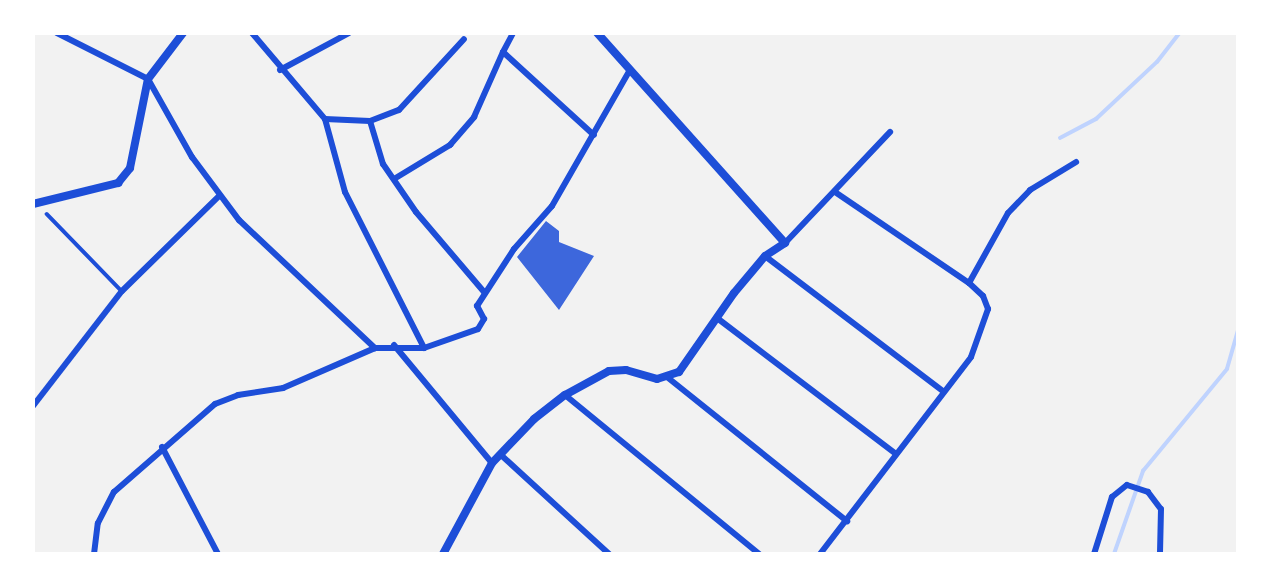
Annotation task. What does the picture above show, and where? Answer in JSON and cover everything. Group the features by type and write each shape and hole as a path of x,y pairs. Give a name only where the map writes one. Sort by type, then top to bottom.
{"street":[{"path":"57,33 148,79 219,195 254,235 375,348"},
{"path":"33,204 118,183 130,168 148,79 183,33"},
{"path":"252,33 280,70 325,118 345,192 424,348"},
{"path":"280,70 349,33"},
{"path":"394,179 420,166 458,136 474,117 513,33"},
{"path":"597,33 785,243"},
{"path":"325,118 370,121 399,110 464,39"},
{"path":"503,52 594,135"},
{"path":"94,554 104,506 162,447 215,404 238,395 283,388 375,348 394,345 424,348 478,330 484,319 477,306 514,249 552,206 630,69"},
{"path":"370,121 379,153 394,179 485,293"},
{"path":"443,554 492,464 534,419 565,395 609,371 667,377 679,372 765,256 785,243 890,132"},
{"path":"970,283 1009,213 1030,190 1076,162"},
{"path":"820,554 971,358 985,330 988,310 983,296 970,283 835,192"},
{"path":"33,406 122,291 219,195"},
{"path":"765,256 943,391"},
{"path":"717,318 896,454"},
{"path":"394,345 492,464"},
{"path":"667,377 847,521"},
{"path":"565,395 760,554"},
{"path":"162,447 218,554"},
{"path":"500,455 609,554"},
{"path":"1094,554 1112,497 1127,485 1148,492 1161,509 1160,554"},
{"path":"826,547 834,554"}],"lane":[{"path":"47,214 122,291"}],"building":[{"path":"546,221 559,231 559,242 594,256 559,310 517,257"}],"waterway":[{"path":"1060,138 1096,119 1157,62 1180,33"},
{"path":"1114,554 1143,471 1227,369 1238,331"}]}
